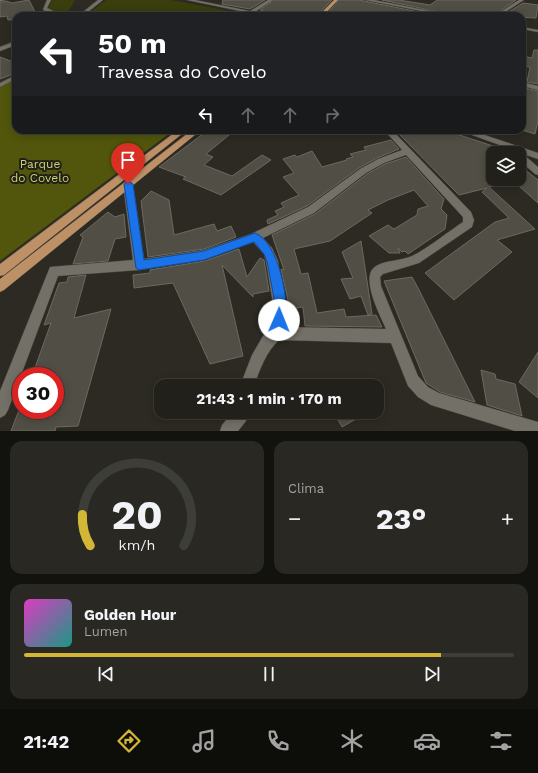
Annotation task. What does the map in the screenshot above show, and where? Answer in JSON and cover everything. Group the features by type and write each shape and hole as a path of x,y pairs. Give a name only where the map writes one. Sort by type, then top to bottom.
{"main road":[{"path":"324,12 336,0"},
{"path":"0,271 178,134"},
{"path":"0,286 192,134"}],"street":[{"path":"49,0 45,9 52,12"},
{"path":"85,12 101,0"},
{"path":"189,0 251,12 271,0"},
{"path":"367,0 432,12"},
{"path":"502,12 522,0"},
{"path":"526,29 538,32"},
{"path":"0,49 12,44"},
{"path":"0,85 12,79"},
{"path":"526,85 538,88"},
{"path":"392,134 470,220 468,224 416,260 380,270 375,273 375,286 413,381 423,392 436,400 538,430"},
{"path":"474,134 538,156"},
{"path":"0,410 54,271 139,265 204,255 255,237 311,210 363,171 381,161 408,151"},
{"path":"526,161 538,172"},
{"path":"128,184 139,265"},
{"path":"250,379 257,360 268,341 276,333 280,310 275,273 268,251 255,237"},
{"path":"276,333 394,336"},
{"path":"228,431 238,419"}],"green space":[{"path":"52,0 75,0 68,12 59,12 48,9"},
{"path":"106,0 171,0 235,12 90,12"},
{"name":"Parque do Covelo","path":"12,81 12,134 169,134 0,261 0,87"}],"building":[{"path":"29,0 35,12 12,12 12,20 8,20 7,16 0,17 0,3 6,1 12,3"},
{"path":"223,0 265,0 250,9 222,4"},
{"path":"274,0 332,0 320,12 267,12 260,10"},
{"path":"339,0 359,0 419,12 328,12"},
{"path":"382,0 399,0 430,5 437,0 516,0 499,12 438,12"},
{"path":"523,3 538,5 536,18 526,17 526,12 508,12"},
{"path":"534,50 538,50 538,84 527,82 530,67 526,66 526,57 532,58"},
{"path":"0,57 12,62 12,74 0,79"},
{"path":"526,88 538,91 538,121 535,134 526,131"},
{"path":"203,134 230,134 206,154 213,157 204,165 232,176 262,155 271,160 221,195 183,179 186,177 159,167"},
{"path":"399,134 456,134 493,146 486,146 486,186 493,186 489,187 535,229 497,240 512,252 454,300 425,273 495,222 509,218 482,192 487,188 459,195"},
{"path":"391,140 399,149 377,158 359,168 307,206 268,224 267,220 278,215 275,211 284,207 281,203 299,195 283,177 294,173 283,159 295,155 297,157 312,151 322,167 347,160 346,159 353,157 350,154 366,150 364,147"},
{"path":"406,157 444,199 441,209 447,215 445,229 408,254 405,251 402,252 398,248 400,253 389,253 369,236 388,225 394,229 417,215 418,209 428,206 414,190 368,210 372,213 330,241 294,249 301,274 308,273 317,313 344,309 346,317 376,315 382,327 305,326 303,307 290,309 281,269 284,270 272,235 315,214 367,174 385,164"},
{"path":"526,171 538,180 538,203 519,186 526,186"},
{"path":"151,191 169,200 174,235 214,224 217,231 231,226 236,237 204,249 148,257 141,201"},
{"path":"108,212 115,217 124,214 126,237 115,239 108,261 73,264 83,237 80,235"},
{"path":"361,241 372,314 368,315 361,296 350,299 341,279 353,278 342,252"},
{"path":"239,249 247,277 260,258 264,260 269,291 253,294 253,297 222,265 243,356 210,364 173,283 134,288 133,275 150,273 150,270 205,261"},
{"path":"86,275 74,318 111,309 78,426 56,427 55,431 11,431 16,419 64,419 64,367 35,367 51,323 44,325 59,283 67,282 68,277"},
{"path":"412,277 475,402 440,392 426,383 384,281"},
{"path":"538,352 538,398 519,382"},
{"path":"481,370 495,374 496,379 515,384 522,416 487,405"},
{"path":"338,419 356,419 342,427"}],"route":[{"path":"128,184 139,265 204,255 255,237 268,251 272,261 279,298 279,320"}]}
